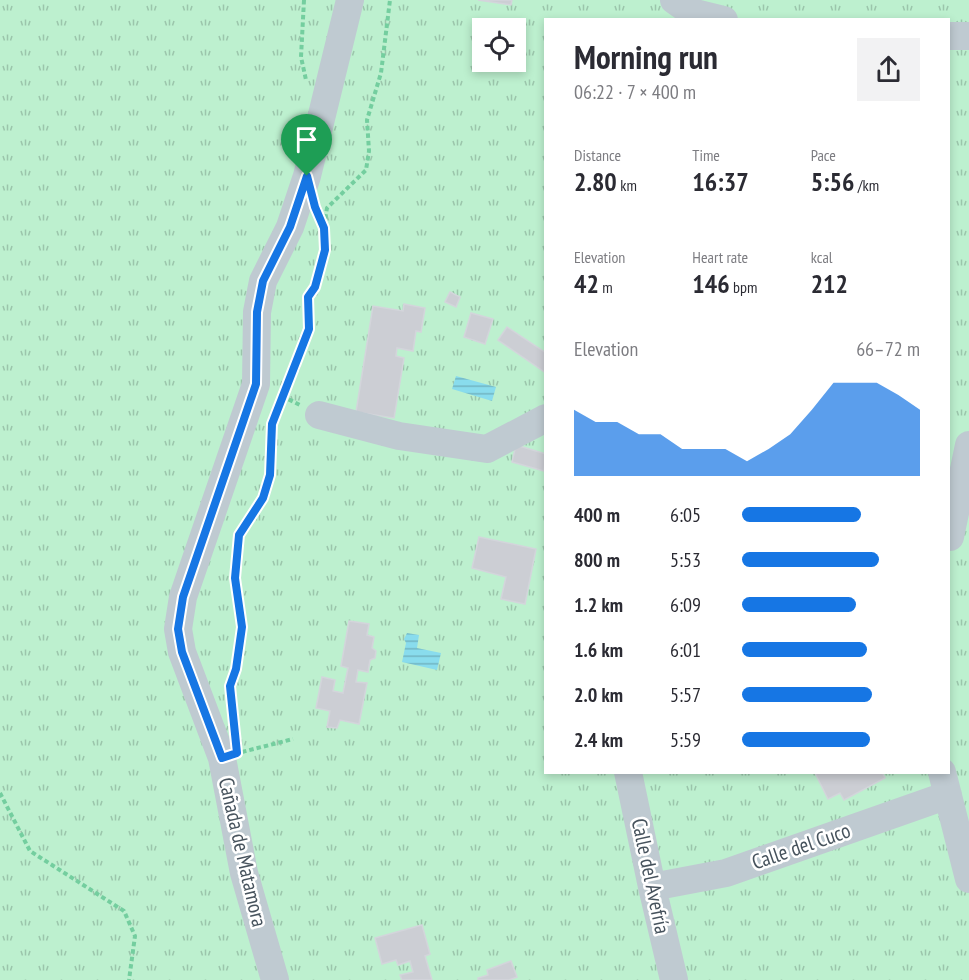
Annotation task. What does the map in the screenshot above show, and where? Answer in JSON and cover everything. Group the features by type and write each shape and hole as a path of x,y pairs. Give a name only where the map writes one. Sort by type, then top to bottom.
{"street":[{"name":"Cañada de Matamora","path":"275,980 244,873 222,758 182,652 178,629 183,597 256,384 257,312 263,281 290,227 307,176 350,0"},
{"path":"674,0 691,12 716,18"},
{"path":"950,36 969,36"},
{"path":"319,415 399,436 488,449 544,419"},
{"path":"950,537 963,456"},
{"name":"Calle del Avefría","path":"628,774 674,980"},
{"path":"945,784 969,879"},
{"name":"Calle del Cuco","path":"652,887 726,873 945,784"}],"path":[{"path":"304,0 301,57 308,85"},
{"path":"234,720 230,686 236,669 242,627 235,578 239,535 263,498 270,475 272,424 309,329 308,297 315,287 325,250 324,228 327,208 366,170 369,151 367,120 381,73 390,0"},
{"path":"307,176 315,207 324,228"},
{"path":"256,384 319,415"},
{"path":"222,758 293,739"},
{"path":"0,793 30,851 124,911 135,936 129,980"}],"green space":[{"path":"0,0 969,0 969,980 0,980"}],"water":[{"path":"456,376 496,387 492,401 452,389"},
{"path":"407,633 419,635 417,648 441,653 437,670 402,662 406,643 404,639"}],"building":[{"path":"478,0 512,0 511,5"},
{"path":"450,292 460,297 456,307 445,302"},
{"path":"404,304 425,308 421,332 416,331 413,351 397,348 396,356 404,358 394,418 356,412 373,306 403,311"},
{"path":"471,313 493,319 485,344 464,337"},
{"path":"507,327 544,352 544,372 498,340"},
{"path":"516,445 544,453 544,471 512,462"},
{"path":"479,537 536,549 525,604 501,599 506,577 472,568"},
{"path":"349,621 369,624 367,635 374,637 372,648 376,651 375,658 370,660 368,672 358,670 356,682 367,683 359,724 340,720 337,728 327,727 330,711 316,708 322,677 335,680 333,691 343,693 348,668 341,666"},
{"path":"816,774 883,774 885,778 844,800 840,793 828,799"},
{"path":"422,925 430,954 425,956 432,980 402,980 400,975 413,972 410,961 398,965 396,960 382,964 375,938"},
{"path":"511,961 517,977 509,980 478,980 488,975 487,970"}],"route":[{"path":"307,176 315,207 324,228 325,250 315,287 308,297 309,329 272,424 270,475 263,498 239,535 235,578 242,627 236,669 230,686 237,753 222,758 182,652 178,629 183,597 256,384 257,312 263,281 290,227 307,176"}]}
